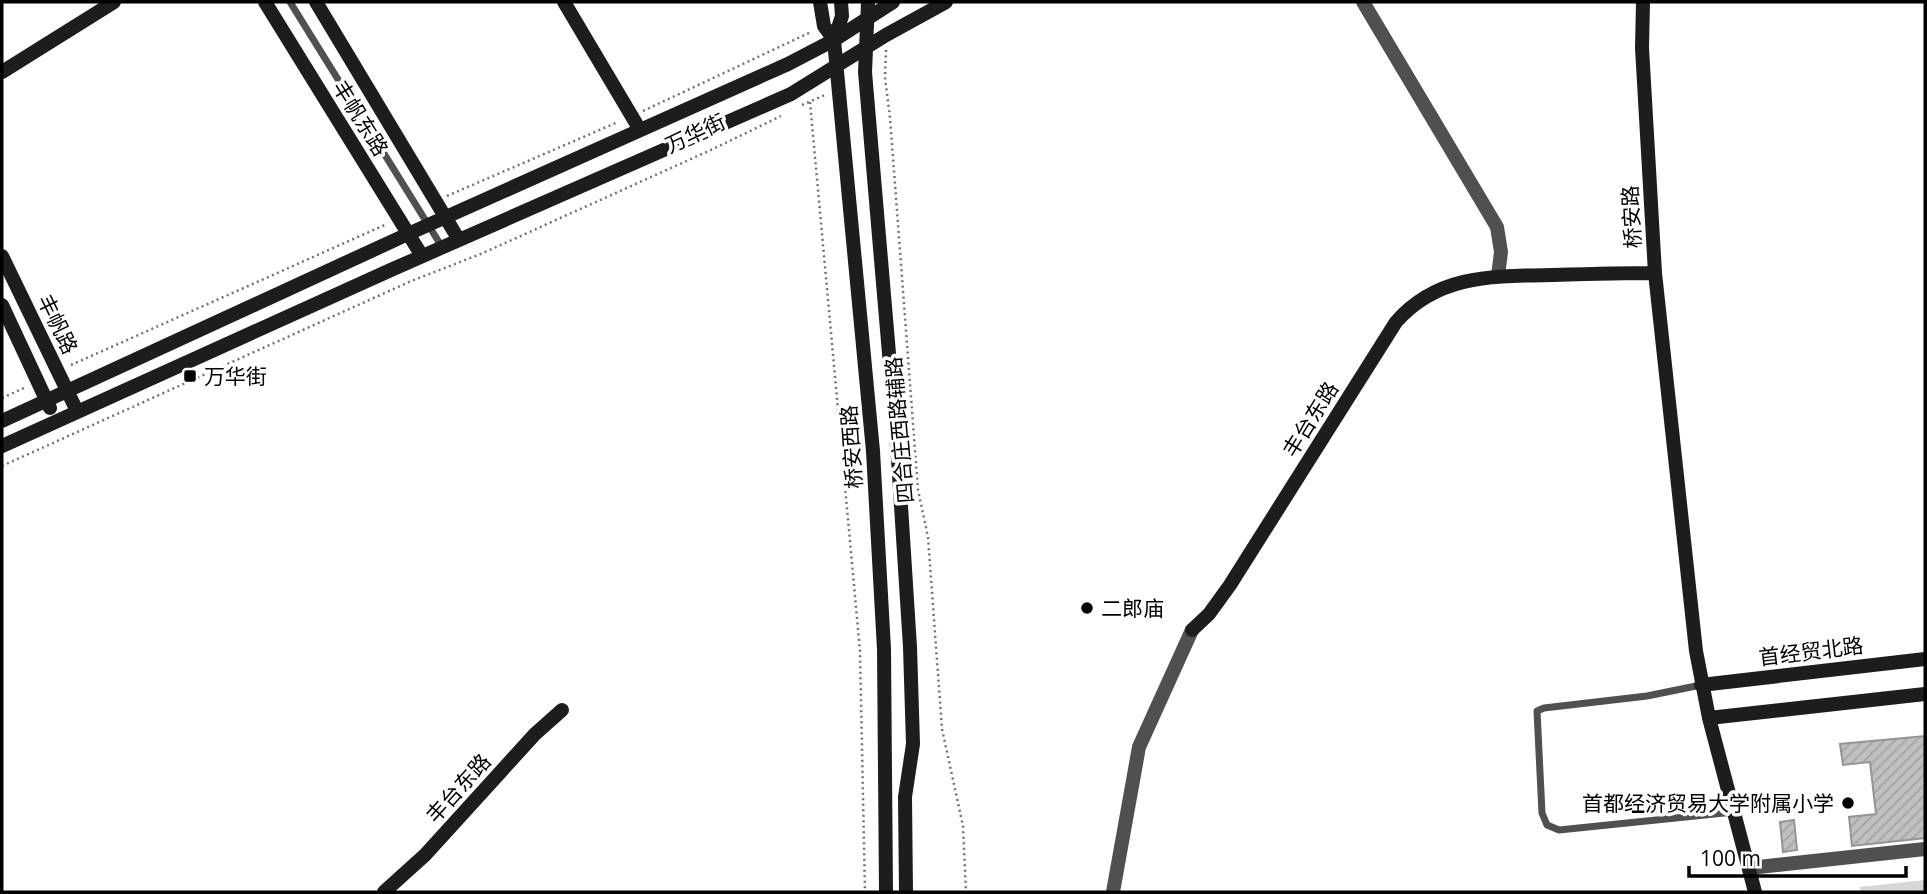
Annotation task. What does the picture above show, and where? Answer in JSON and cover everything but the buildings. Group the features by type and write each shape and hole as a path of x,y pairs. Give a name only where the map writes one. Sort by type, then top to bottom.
{"main road":[{"path":"2,72 114,2"},
{"name":"丰帆东路","path":"265,2 422,256"},
{"name":"丰帆东路","path":"316,2 459,240"},
{"path":"564,2 640,130"},
{"path":"820,2 824,26 834,40"},
{"name":"桥安西路","path":"841,2 842,16 834,40 873,451 884,649 886,892"},
{"path":"868,2 865,72 897,445 911,647 913,744 905,797 906,892"},
{"name":"万华街","path":"2,421 408,234 788,64 834,40 893,2"},
{"name":"万华街","path":"2,446 422,256 791,94 886,35 946,2"},
{"name":"桥安路","path":"1498,276 1655,273 1642,48 1643,2"},
{"name":"丰帆路","path":"2,256 77,411"},
{"path":"1655,273 1701,685 1755,892"},
{"name":"丰台东路","path":"1192,630 1209,614 1230,585 1396,322 1411,305 1431,293 1473,278 1498,276"},
{"name":"丰帆路","path":"2,305 56,421"},
{"name":"首经贸北路","path":"1701,685 1925,659"},
{"path":"1709,718 1925,694"},
{"name":"丰台东路","path":"384,892 425,855 535,734 562,710"}],"street":[{"path":"1363,2 1497,227 1500,252 1498,276"},
{"path":"1113,892 1139,747 1192,630"},
{"path":"1749,868 1925,849"}],"lane":[{"path":"290,2 443,247"},
{"path":"1701,685 1647,696 1537,711 1542,813 1547,825 1559,830 1734,812"}],"path":[{"name":"四合庄西路辅路","path":"886,35 886,77 918,490 928,537 942,729 963,825 966,892"},
{"path":"801,106 840,88"},
{"path":"817,93 810,102 860,650 865,892"},
{"name":"万华街","path":"2,466 409,282 483,253 713,149 788,112"}],"shaded area":[{"path":"1925,880 1925,892 1861,892 1860,887"}],"place":[{"name":"万华街","path":"190,376"},
{"name":"二郎庙","path":"1087,608"},
{"name":"首都经济贸易大学附属小学","path":"1848,803"}]}
